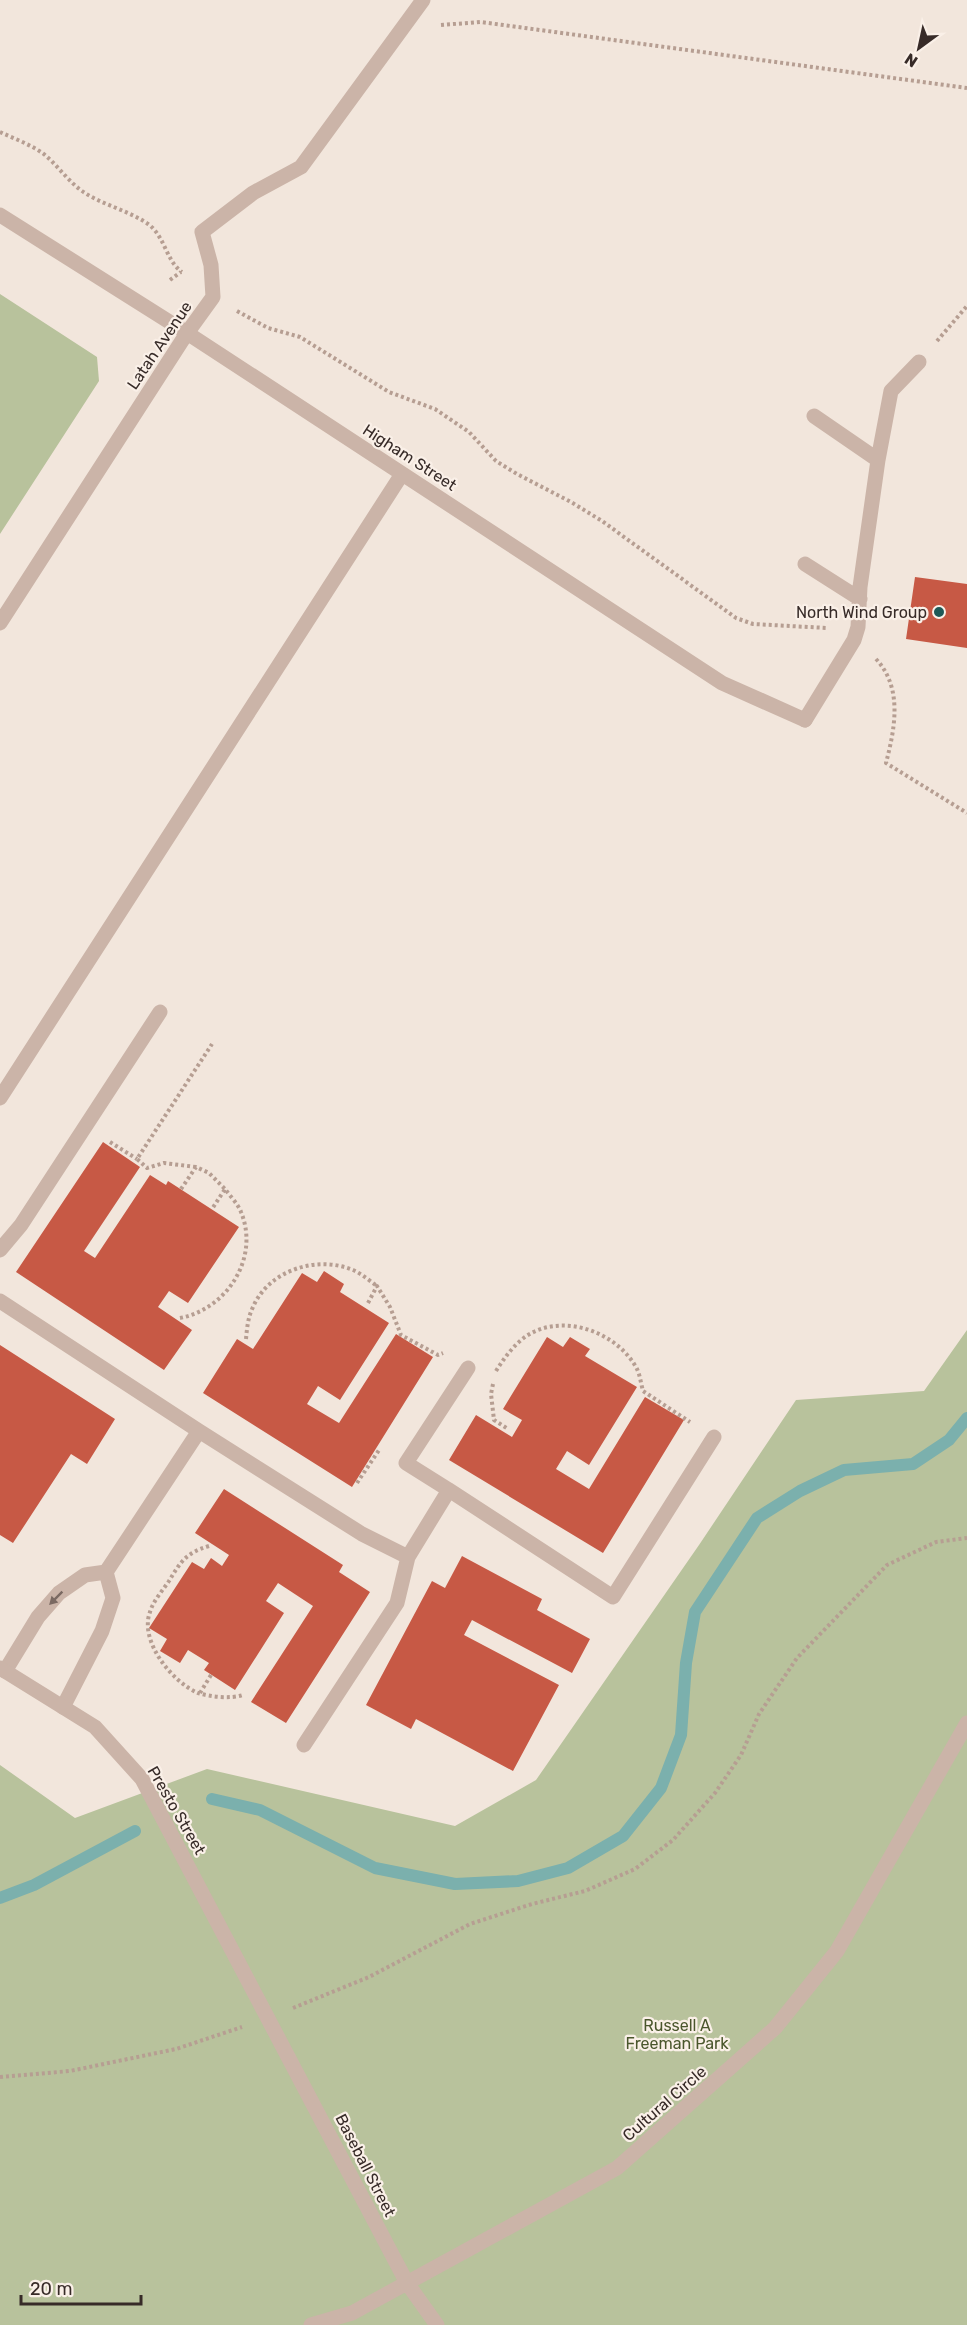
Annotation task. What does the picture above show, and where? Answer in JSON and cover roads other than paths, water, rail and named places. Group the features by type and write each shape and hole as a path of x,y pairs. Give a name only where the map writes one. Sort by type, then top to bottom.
{"street":[{"name":"Latah Avenue","path":"1,618 213,297 211,265 202,232 253,193 302,167 423,0"},
{"name":"Higham Street","path":"0,215 188,333 722,683 805,720 854,640 858,627 860,599"},
{"path":"805,564 860,599 878,460 891,391 919,362"},
{"path":"814,416 878,460"},
{"path":"0,1098 402,474"},
{"path":"0,1250 21,1225 159,1012"},
{"path":"0,1300 199,1431 362,1534 408,1557"},
{"path":"468,1368 406,1463 613,1597 714,1437"},
{"path":"3,1669 38,1617 59,1593 85,1575 106,1572 199,1431"},
{"path":"304,1745 397,1603 408,1557 449,1490"},
{"path":"63,1707 86,1665 106,1620 113,1598 106,1572"},
{"name":"Presto Street","path":"3,1669 95,1727 142,1779 269,2018"},
{"name":"Cultural Circle","path":"312,2325 352,2313 617,2168 776,2028 837,1952 967,1723"},
{"name":"Baseball Street","path":"269,2018 407,2283 437,2325"}],"waterway":[{"path":"212,1799 260,1810 375,1868 455,1884 518,1881 568,1868 623,1836 661,1788 681,1735 686,1663 695,1612 757,1518 800,1491 844,1470 913,1464 949,1440 967,1418"},
{"path":"0,1898 34,1885 135,1831"}],"place":[{"name":"North Wind Group","path":"939,612"}],"park label":[{"name":"Russell A Freeman Park","path":"677,2034"}]}
